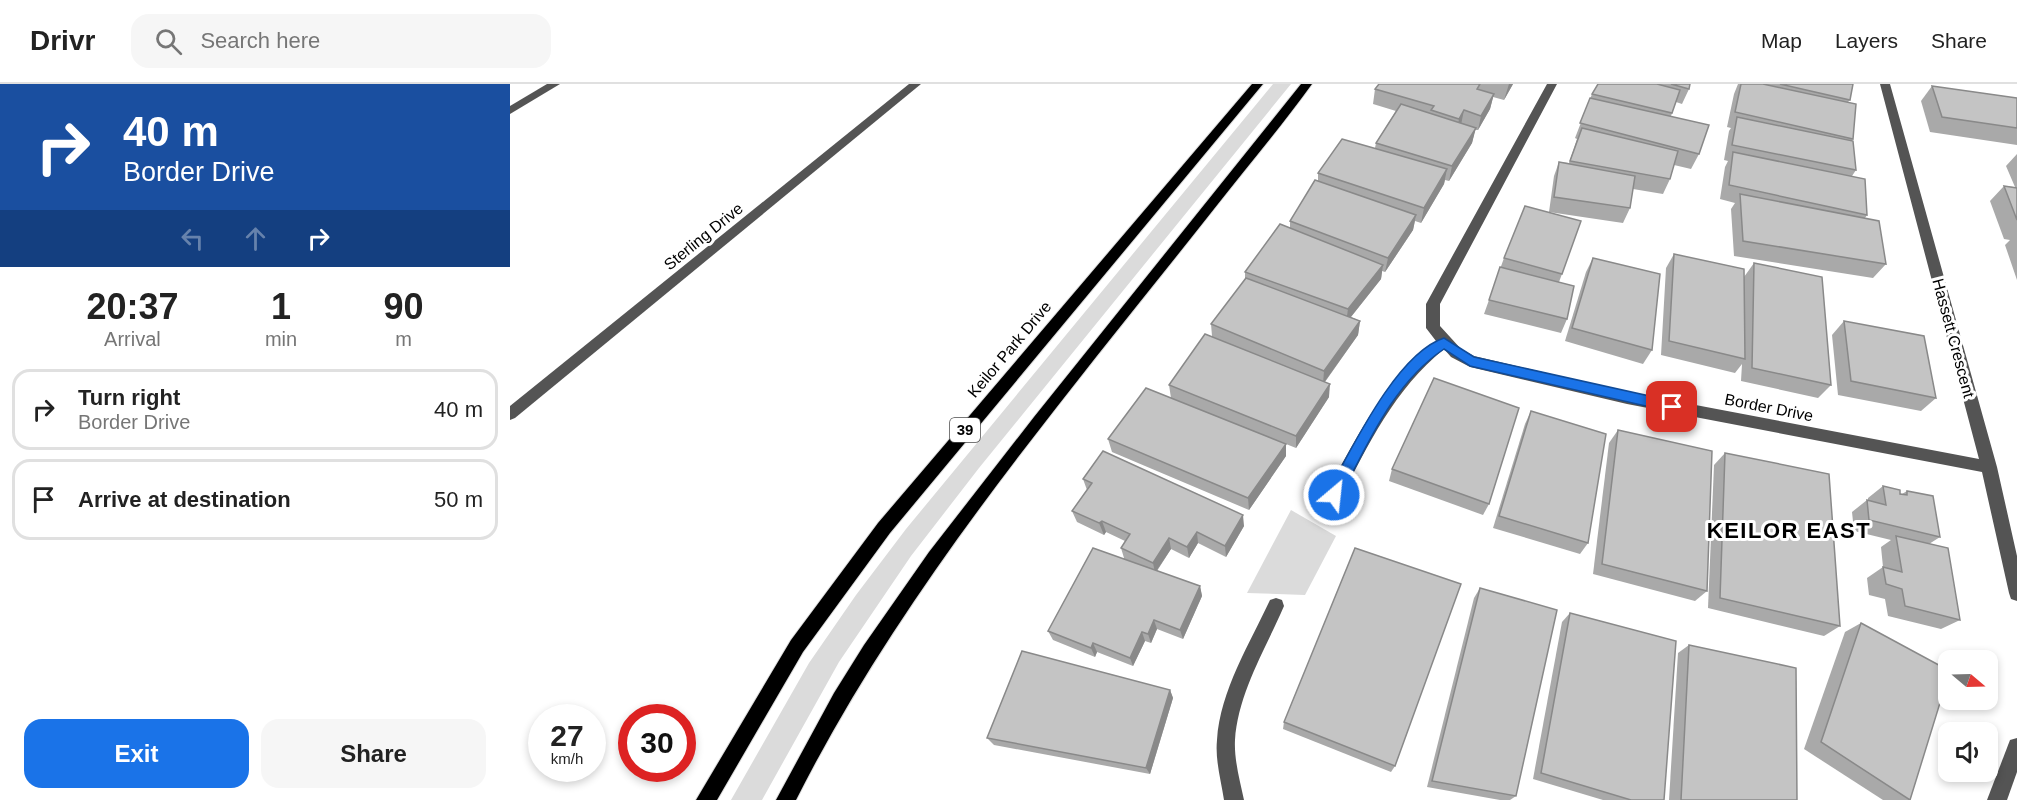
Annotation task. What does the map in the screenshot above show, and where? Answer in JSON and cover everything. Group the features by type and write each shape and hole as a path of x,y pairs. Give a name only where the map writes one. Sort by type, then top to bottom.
{"main road":[{"name":"Keilor Park Drive","path":"706,800 797,646 884,528 1258,84"},
{"path":"786,800 838,704 878,638 967,512 1307,84"}],"street":[{"path":"510,111 555,84"},
{"name":"Sterling Drive","path":"510,414 916,84"},
{"path":"1334,495 1381,407 1422,358 1444,342 1433,328 1433,304 1552,84"},
{"name":"Hassett Crescent","path":"1886,84 1989,467 2017,593"},
{"name":"Border Drive","path":"1444,342 1470,361 1627,398 1989,467"},
{"path":"1233,800 1227,759 1227,732 1246,670 1276,606"},
{"path":"1996,800 2017,747"}],"shaded area":[{"path":"1273,84 1291,84 979,468 911,556 839,662 762,800 731,800 809,663 856,595 906,529"},
{"path":"1291,510 1336,536 1305,595 1247,593"}],"building":[{"path":"1379,84 1480,84 1477,89 1494,94 1481,116 1464,110 1459,119 1431,110 1434,106 1375,89"},
{"path":"1598,84 1657,84 1680,90 1672,113 1592,94"},
{"path":"1671,84 1690,84 1689,89"},
{"path":"1741,84 1763,84 1856,104 1853,139 1735,112"},
{"path":"1780,84 1853,84 1850,100"},
{"path":"1932,86 2017,98 2017,128 1942,117"},
{"path":"1590,98 1709,125 1699,154 1580,123"},
{"path":"1401,104 1476,128 1452,166 1376,143"},
{"path":"1737,117 1853,141 1856,170 1732,145"},
{"path":"1582,128 1678,151 1670,179 1570,161"},
{"path":"1342,139 1447,169 1424,208 1318,173"},
{"path":"1733,152 1865,179 1867,215 1729,185"},
{"path":"1559,162 1635,176 1630,208 1554,197"},
{"path":"1315,180 1416,215 1388,258 1290,221"},
{"path":"2004,186 2017,188 2017,220"},
{"path":"1740,194 1879,221 1886,264 1743,241"},
{"path":"1525,206 1581,221 1562,274 1504,258"},
{"path":"1280,224 1383,265 1348,309 1245,272"},
{"path":"1674,254 1744,269 1745,359 1669,341"},
{"path":"1593,258 1660,274 1652,350 1572,328"},
{"path":"1754,263 1822,277 1831,385 1752,368"},
{"path":"1500,267 1574,286 1567,319 1489,300"},
{"path":"1246,278 1360,321 1324,371 1211,324"},
{"path":"1844,321 1924,336 1936,398 1851,381"},
{"path":"1205,334 1330,384 1296,436 1169,385"},
{"path":"1434,378 1519,408 1489,504 1392,469"},
{"path":"1146,388 1286,444 1248,498 1108,439"},
{"path":"1531,411 1606,434 1588,543 1499,516"},
{"path":"1618,430 1712,451 1707,591 1602,564"},
{"path":"1103,451 1243,515 1225,546 1197,532 1187,547 1169,538 1153,563 1121,548 1130,534 1072,511 1092,483 1083,479"},
{"path":"1725,453 1829,474 1840,626 1720,598"},
{"path":"1883,486 1900,490 1900,494 1907,495 1907,491 1933,496 1940,537 1869,520 1867,500 1886,505"},
{"path":"1896,536 1948,548 1960,620 1905,606 1902,589 1886,584 1883,567 1902,572"},
{"path":"1093,548 1200,586 1180,630 1154,620 1148,634 1142,632 1130,658 1093,643 1091,648 1048,631"},
{"path":"1355,548 1461,584 1395,766 1284,722"},
{"path":"1480,588 1557,610 1516,796 1432,781"},
{"path":"1570,613 1676,641 1664,800 1631,800 1541,773"},
{"path":"1861,623 1938,665 1938,709 1910,800 1821,742"},
{"path":"1689,645 1796,668 1797,800 1681,800"},
{"path":"1022,651 1170,690 1146,768 987,738"}],"district":[{"name":"KEILOR EAST","path":"1789,530"}],"route":[{"path":"1334,495 1381,407 1422,358 1444,342 1456,353 1470,361 1672,407"}]}
